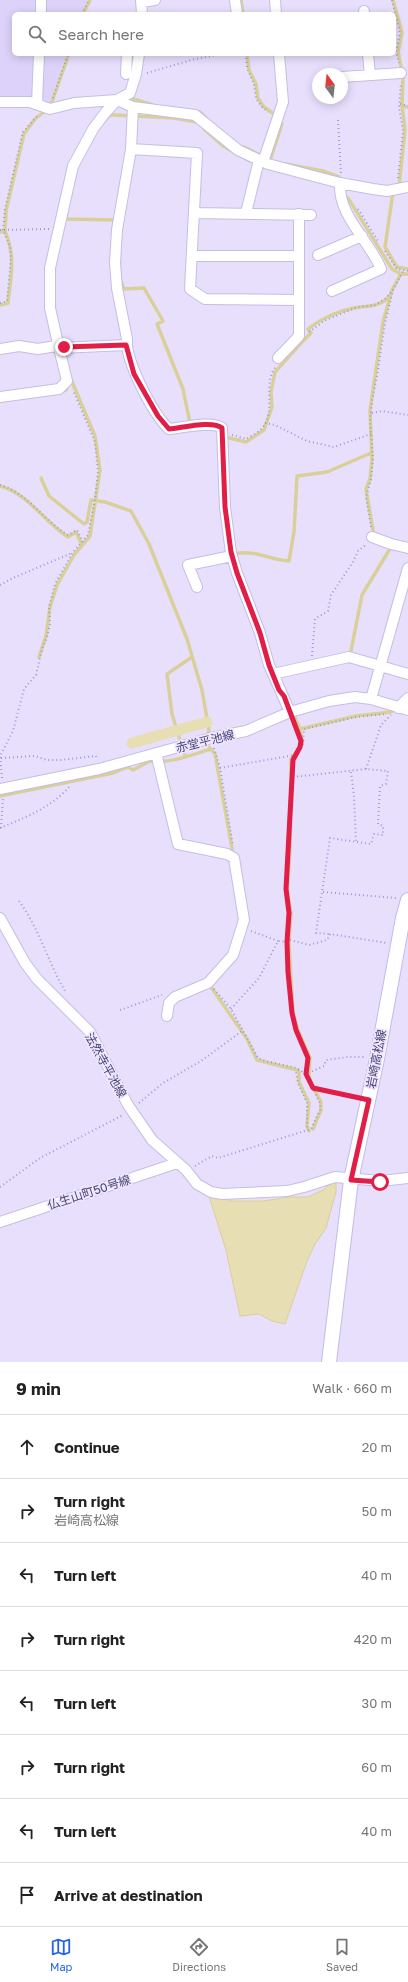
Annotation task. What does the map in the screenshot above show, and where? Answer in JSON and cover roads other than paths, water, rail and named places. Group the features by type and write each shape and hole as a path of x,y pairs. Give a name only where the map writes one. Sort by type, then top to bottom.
{"main road":[{"name":"岩崎高松線","path":"329,1362 351,1180 369,1100 398,945 408,900"}],"street":[{"path":"41,0 41,12"},
{"path":"142,12 142,1 156,0"},
{"path":"235,0 237,12"},
{"path":"275,0 276,12"},
{"path":"39,56 42,106"},
{"path":"126,74 127,56"},
{"path":"0,397 59,389 67,381 52,325 49,302 50,268 58,228 72,166 93,129 117,100 130,93 140,56"},
{"path":"246,213 261,161 277,122 283,102 279,56"},
{"path":"368,56 370,75"},
{"path":"348,77 401,73"},
{"path":"0,102 42,106 117,100 133,107 199,116 238,150 261,161 340,183 387,191 403,187"},
{"path":"133,107 131,149 117,230 115,263 116,288 127,339 126,345 137,380 158,416 169,429 189,425 218,426 222,428 225,507 232,556 273,674 290,712"},
{"path":"131,149 197,153 190,289 205,299 299,300"},
{"path":"332,291 381,269 345,210 340,198 340,183"},
{"path":"194,213 311,215"},
{"path":"279,361 299,336 299,214"},
{"path":"318,255 362,236"},
{"path":"192,256 299,256"},
{"path":"0,349 19,346 38,349 56,346 59,348 126,345"},
{"path":"372,537 390,544 408,548"},
{"path":"196,587 188,565 232,556"},
{"path":"371,699 406,581 408,568"},
{"path":"273,674 349,657 408,674"},
{"name":"赤堂平池線","path":"1,789 99,769 210,738 246,731 290,712 335,700 355,697 371,699 403,709"},
{"path":"403,709 408,698"},
{"path":"156,753 178,844 227,854 234,858 244,920 241,934 233,956 208,983 175,997 169,1003 167,1016"},
{"name":"法然寺平池線","path":"0,918 37,979 90,1032 128,1105 152,1140 186,1170 197,1184 211,1192 222,1194 287,1191 335,1177 342,1177 351,1180 380,1182 408,1178"},
{"name":"仏生山町50号線","path":"0,1222 178,1163"}],"waterway":[{"path":"84,12 90,0"},
{"path":"241,0 243,12"},
{"path":"393,0 402,33 398,51 403,77 402,105 405,130 399,187"},
{"path":"5,231 6,211 24,134 35,119 50,107 68,56"},
{"path":"247,56 249,70 256,84 258,98 263,106 275,115 282,124 270,160"},
{"path":"127,97 153,105"},
{"path":"402,106 408,107"},
{"path":"196,112 200,112 207,119"},
{"path":"105,120 110,115 115,115 174,118 197,122"},
{"path":"204,129 223,146 250,161"},
{"path":"244,147 260,155"},
{"path":"286,164 323,171 339,177"},
{"path":"393,192 385,247 397,267 408,269"},
{"path":"348,198 392,269 401,274 408,274"},
{"path":"64,219 118,220"},
{"path":"0,232 5,231 12,258 8,303 0,305"},
{"path":"374,536 366,489 370,479 372,459 370,410 383,322 392,290 401,274"},
{"path":"121,281 124,289 144,288 163,321 157,324 183,389 190,423 192,423"},
{"path":"225,437 246,442 264,430 272,407 271,392 275,372 311,333 308,329 317,322 333,314 345,310 382,303 390,295"},
{"path":"39,657 46,636 50,607 57,585 74,555 90,536 100,470 95,436 70,377"},
{"path":"60,392 66,390 69,383"},
{"path":"234,554 249,553 289,561 294,532 297,476 327,472 371,453"},
{"path":"41,478 49,496 84,524 87,522 91,500 105,502 131,511 149,544 187,639 202,690 209,730 205,744 211,749"},
{"path":"0,486 19,495 59,531 68,537 76,532 82,545"},
{"path":"350,656 362,595 391,547 389,547"},
{"path":"185,756 172,714 167,674 192,657"},
{"path":"300,729 356,716 391,712 396,708"},
{"path":"293,713 300,729 302,744 291,759 290,851 287,890 291,913 289,942 293,1013 298,1030 310,1058 309,1075 311,1083 321,1102 321,1110 313,1129"},
{"path":"132,743 207,722"},
{"path":"0,796 113,773 128,767 133,770 150,761 164,762 211,749 215,754 232,848 231,854"},
{"path":"209,984 247,1039 257,1060 297,1070 299,1072 299,1082 309,1103 307,1126 309,1131"}]}
